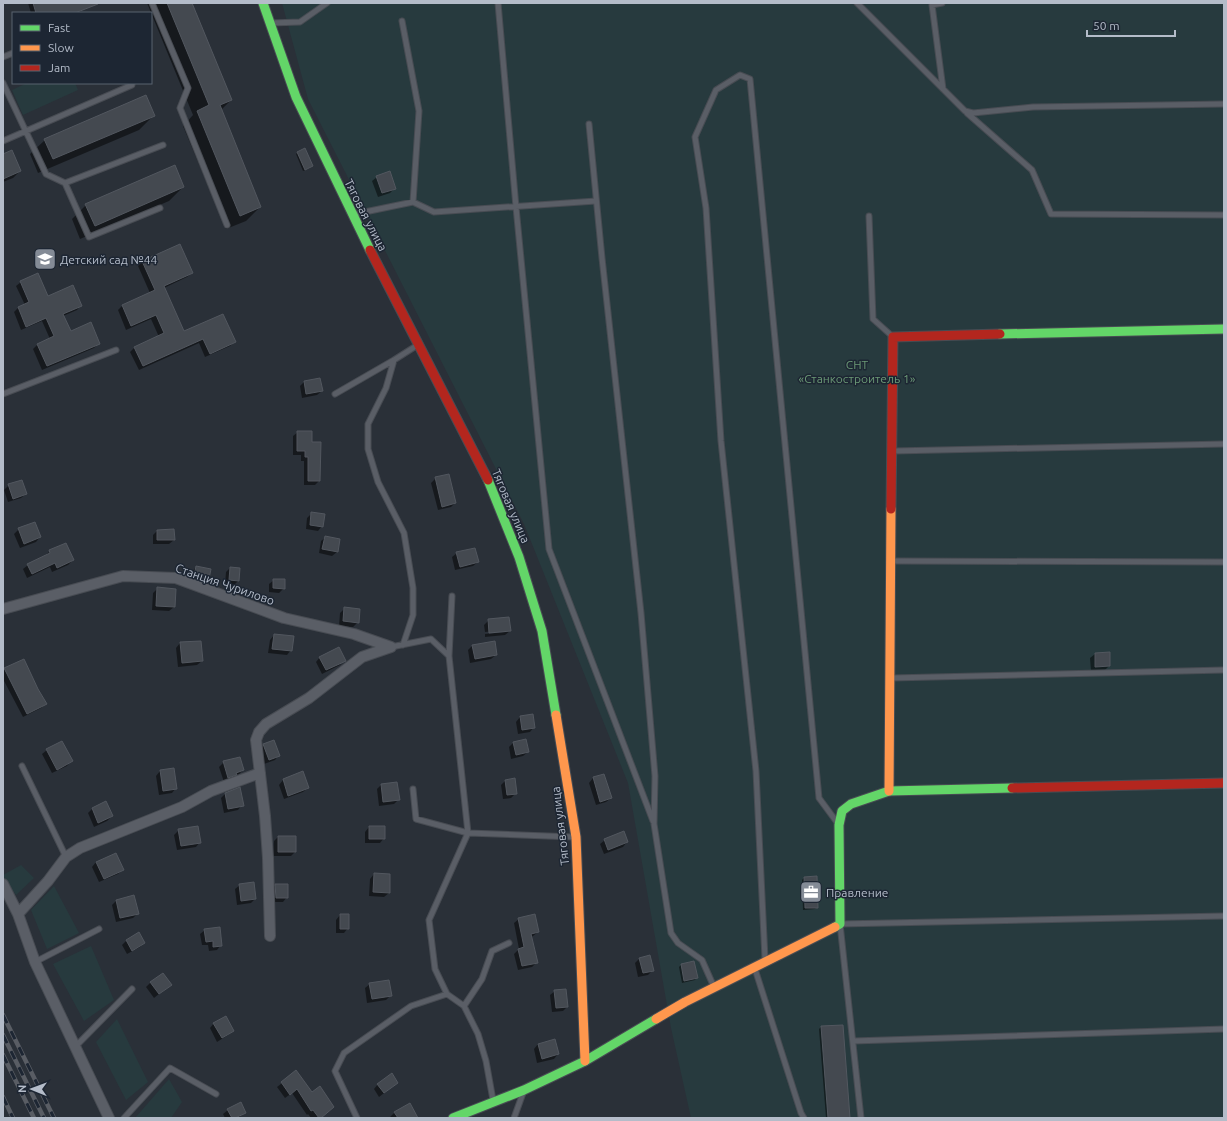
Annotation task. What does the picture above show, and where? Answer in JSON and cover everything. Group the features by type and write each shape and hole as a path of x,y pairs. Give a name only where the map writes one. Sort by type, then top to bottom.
{"street":[{"name":"Тяговая улица","path":"263,3 296,96 352,215 492,489 519,557 542,631 576,838 585,1061"},
{"path":"888,791 892,337 1224,329"},
{"name":"Станция Чурилово","path":"3,609 123,576 176,578 284,618 354,634 391,647"},
{"name":"Станция Чурилово","path":"270,936 268,858 265,816 256,740 259,732 266,724 309,698 362,657 391,647"},
{"path":"18,914 48,882 66,857 80,848 182,808 211,791 260,773"},
{"path":"453,1118 494,1103 585,1061 685,1002 840,924 839,825 842,811 851,804 888,791 1224,783"},
{"path":"3,884 18,914 34,962 109,1118"}],"lane":[{"path":"152,3 188,88 180,108 227,225"},
{"path":"270,23 300,22 327,3"},
{"path":"498,3 549,549 654,824"},
{"path":"857,3 965,111 1032,170 1051,214 1224,215"},
{"path":"942,3 932,4 943,89"},
{"path":"402,21 420,111 413,202"},
{"path":"765,962 756,771 721,442 706,208 695,137 716,90 740,75 750,79 819,798 839,825"},
{"path":"3,83 46,174 65,183 89,237 160,208"},
{"path":"3,141 132,84"},
{"path":"965,111 972,113 1033,107 1224,104"},
{"path":"588,124 641,613 655,776 654,824 672,933 678,943 702,960 714,988"},
{"path":"65,183 163,145"},
{"path":"352,215 413,202 434,212 596,201"},
{"path":"869,216 873,320 892,337"},
{"path":"335,394 419,344"},
{"path":"3,394 116,350"},
{"path":"394,360 386,388 368,424 368,449 378,482 404,533 413,588 413,615 403,645"},
{"path":"892,450 1224,444"},
{"path":"891,561 1224,562"},
{"path":"452,596 449,656 468,833 429,920 436,969 447,994 464,1006 478,1034 486,1062 494,1103"},
{"name":"Станция Чурилово","path":"391,647 431,639 449,656"},
{"path":"890,678 1224,670"},
{"path":"22,766 66,857"},
{"path":"413,789 416,819 468,833 576,838"},
{"path":"861,1118 840,924 1224,916"},
{"path":"34,962 99,929"},
{"path":"464,1006 482,979 492,951 509,943"},
{"path":"755,967 801,1113 804,1118"},
{"path":"75,1047 132,989"},
{"path":"357,1118 335,1071 344,1053 411,1006 447,994"},
{"path":"853,1041 1224,1029"},
{"path":"124,1118 170,1068 216,1094"},
{"path":"514,1118 524,1090"}],"green space":[{"name":"СНТ «Станкостроитель 1»","path":"282,3 1224,3 1224,1118 691,1118 671,1028 628,783 524,524 308,99"},
{"path":"25,84 75,84 78,90 23,115 12,90"},
{"path":"21,865 34,878 16,895 3,878 3,875"},
{"path":"54,886 79,933 47,949 31,910"},
{"path":"91,946 114,1000 84,1021 53,964"},
{"path":"117,1019 148,1082 126,1100 96,1042"},
{"path":"169,1079 182,1102 171,1118 135,1118"}],"building":[{"path":"33,3 98,3 78,12 36,12"},
{"path":"167,3 192,3 232,100 220,105 261,207 240,216 197,111 209,105"},
{"path":"146,95 155,116 53,159 44,139"},
{"path":"305,148 313,166 305,170 297,152"},
{"path":"12,150 21,171 3,179 3,154"},
{"path":"175,165 184,187 95,226 85,204"},
{"path":"390,171 396,189 382,193 376,176"},
{"path":"180,244 193,273 164,286 184,331 223,314 236,342 210,354 203,339 143,366 134,347 164,333 156,315 131,326 122,305 155,290 142,261"},
{"path":"38,273 48,296 73,285 82,306 63,314 71,331 91,322 100,344 47,366 37,344 54,336 46,318 26,327 18,307 29,302 20,281"},
{"path":"320,378 323,391 306,394 304,381"},
{"path":"297,431 312,431 312,442 321,442 320,481 308,481 308,457 305,457 305,451 297,451"},
{"path":"449,474 456,503 442,507 435,477"},
{"path":"22,480 27,494 13,499 8,484"},
{"path":"311,512 325,514 323,527 310,525"},
{"path":"35,522 41,537 24,544 18,528"},
{"path":"174,529 175,540 157,540 157,530"},
{"path":"325,536 340,539 338,552 322,549"},
{"path":"66,543 74,560 57,568 55,563 32,574 27,564 50,553 49,550"},
{"path":"475,548 479,562 460,567 456,552"},
{"path":"196,566 211,569 209,579 194,576"},
{"path":"230,567 240,568 239,581 229,580"},
{"path":"273,579 285,579 285,589 273,588"},
{"path":"157,587 176,589 175,607 156,606"},
{"path":"344,607 360,609 359,623 343,621"},
{"path":"509,617 511,631 489,633 488,619"},
{"path":"274,634 294,636 292,651 272,649"},
{"path":"201,641 203,661 182,663 180,642"},
{"path":"495,641 497,655 475,659 472,645"},
{"path":"339,647 346,661 326,670 319,657"},
{"path":"1110,652 1110,666 1095,667 1095,653"},
{"path":"24,659 47,704 27,714 4,668"},
{"path":"533,714 535,728 522,730 520,716"},
{"path":"526,739 529,752 516,755 513,742"},
{"path":"274,740 280,756 269,760 263,744"},
{"path":"62,741 73,761 57,770 46,749"},
{"path":"240,757 244,770 236,773 237,775 228,778 223,761"},
{"path":"174,768 177,789 163,791 160,770"},
{"path":"303,771 309,788 288,796 283,779"},
{"path":"604,774 612,798 600,802 593,777"},
{"path":"515,778 517,794 507,795 505,780"},
{"path":"397,782 400,800 383,802 381,784"},
{"path":"240,787 244,806 228,809 225,793"},
{"path":"106,801 113,816 98,823 92,808"},
{"path":"198,826 201,843 181,846 178,829"},
{"path":"369,826 385,826 385,839 369,839"},
{"path":"624,831 628,842 608,850 604,839"},
{"path":"278,836 296,836 296,852 278,852"},
{"path":"116,853 124,870 104,879 96,862"},
{"path":"374,873 390,874 390,893 373,892"},
{"name":"Правление","path":"817,876 818,908 805,908 804,877"},
{"path":"254,882 256,899 241,901 239,884"},
{"path":"275,884 288,884 288,898 276,898"},
{"path":"134,895 139,914 120,918 116,900"},
{"path":"340,914 349,914 349,929 340,929"},
{"path":"535,914 539,932 531,934 538,963 522,966 518,949 524,947 518,918"},
{"path":"220,927 222,946 213,947 213,941 206,942 204,929"},
{"path":"139,932 145,943 132,951 126,940"},
{"path":"650,955 654,971 643,973 639,958"},
{"path":"694,961 698,978 684,981 681,964"},
{"path":"163,973 172,985 159,994 150,982"},
{"path":"389,980 392,996 372,999 369,983"},
{"path":"566,989 568,1007 556,1008 554,990"},
{"path":"226,1016 234,1031 222,1038 213,1023"},
{"path":"843,1025 850,1118 828,1118 821,1026"},
{"path":"555,1039 559,1054 542,1059 538,1044"},
{"path":"296,1070 312,1092 320,1086 334,1107 321,1118 319,1118 313,1110 311,1111 297,1089 290,1095 281,1082"},
{"path":"392,1073 398,1083 384,1093 377,1084"},
{"path":"241,1102 246,1113 232,1118 227,1109"},
{"path":"410,1103 418,1118 398,1118 394,1112"}],"railway":[{"path":"3,1015 54,1118"},
{"path":"3,1035 44,1118"},
{"path":"3,1055 34,1118"},
{"path":"3,1097 13,1118"}],"traffic: fast":[{"path":"263,3 296,97 370,250"},
{"path":"1000,334 1224,329"},
{"path":"488,480 519,557 542,631 556,715"},
{"path":"835,927 840,924 839,825 842,811 851,804 889,791 1012,788"},
{"path":"453,1118 524,1090 585,1061 656,1019"}],"traffic: slow":[{"path":"889,791 891,509"},
{"path":"556,715 576,837 585,1061"},
{"path":"656,1019 685,1002 835,927"}],"traffic: jam":[{"path":"370,250 488,480"},
{"path":"891,509 893,337 1000,334"},
{"path":"1012,788 1224,783"}],"place":[{"name":"Детский сад №44","path":"45,259"},
{"name":"Правление","path":"811,892"}]}
